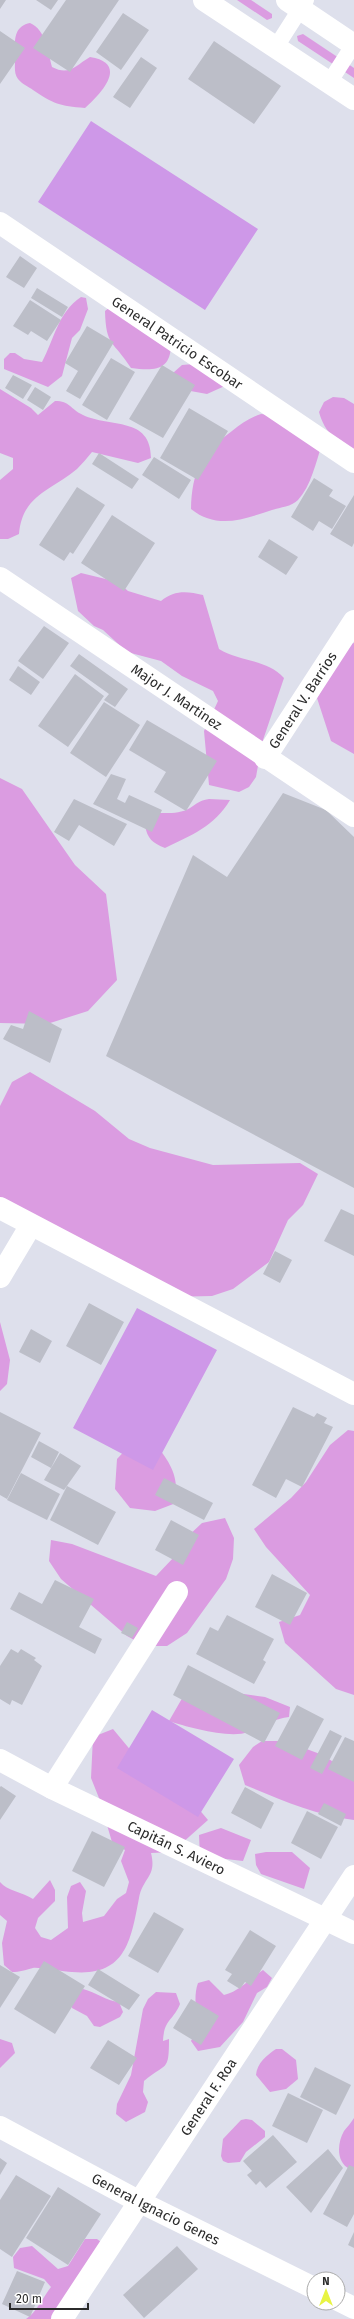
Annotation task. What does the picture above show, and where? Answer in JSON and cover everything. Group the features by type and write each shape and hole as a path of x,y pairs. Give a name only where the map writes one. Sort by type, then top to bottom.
{"street":[{"path":"204,0 354,99"},
{"path":"298,3 354,45"},
{"name":"General Patricio Escobar","path":"0,223 354,462"},
{"name":"Major J. Martinez","path":"0,578 265,758 354,816"},
{"name":"General V. Barrios","path":"265,758 354,621"},
{"path":"0,1208 354,1394"},
{"path":"0,1277 30,1225"},
{"path":"52,1788 177,1592"},
{"name":"Capitán S. Aviero","path":"0,1760 52,1788 354,1933"},
{"name":"General F. Roa","path":"62,2319 138,2201 354,1876"},
{"name":"General Ignacio Genes","path":"0,2127 138,2201 306,2284"}],"lane":[{"path":"276,47 298,3"},
{"path":"329,83 354,45"}],"shaded area":[{"path":"237,0 251,0 272,14 272,18 267,20"},
{"path":"30,23 40,31 46,42 52,67 58,70 72,69 90,57 102,60 108,65 110,72 104,87 85,108 57,104 23,84 17,77 15,73 15,38 19,29"},
{"path":"303,34 354,68 354,78 298,41 297,36"},
{"path":"91,121 258,229 205,310 38,202"},
{"path":"81,297 86,298 88,309 80,330 72,338 62,376 48,387 4,369 4,359 10,353 15,353 24,359 42,362 62,318 73,303"},
{"path":"114,304 171,344 168,360 164,364 154,369 131,368 112,342 107,331 105,311"},
{"path":"194,364 227,385 207,394 185,390 173,373 182,365"},
{"path":"0,389 31,408 38,415 55,401 60,401 64,402 79,413 94,419 137,429 144,435 149,445 151,458 138,463 92,452 77,469 32,502 21,521 19,534 8,539 0,539 0,480 13,469 13,458 0,453"},
{"path":"333,397 344,398 354,404 354,454 332,436 325,426 319,412 324,402"},
{"path":"261,414 272,415 322,444 313,474 303,494 298,500 289,505 251,517 231,521 211,519 191,509 193,484 200,464 221,439 249,419"},
{"path":"81,573 118,582 128,591 161,601 166,597 181,592 203,595 219,649 270,667 284,678 262,743 256,777 249,787 239,792 209,785 204,731 218,701 213,691 182,676 161,661 127,652 103,630 94,626 78,611 71,578"},
{"path":"354,643 354,754 331,741 317,698 348,644"},
{"path":"0,778 22,789 75,865 106,894 117,980 88,1011 47,1024 0,1023"},
{"path":"209,799 230,800 217,817 184,839 165,848 151,840 147,834 145,825 158,813 174,813 182,811 190,808 200,801"},
{"path":"30,1072 95,1111 129,1139 150,1148 213,1165 300,1163 318,1174 303,1205 288,1220 269,1262 233,1289 212,1296 167,1297 0,1215 0,1106 12,1082"},
{"path":"137,1308 217,1350 153,1470 73,1428"},
{"path":"0,1322 10,1360 7,1384 0,1391"},
{"path":"348,1430 354,1431 354,1695 336,1689 285,1643 279,1622 300,1615 310,1595 266,1547 254,1529 291,1498 306,1482 330,1445"},
{"path":"132,1443 155,1443 161,1451 170,1464 175,1477 176,1503 155,1511 130,1508 115,1489 117,1459"},
{"path":"225,1518 234,1538 233,1559 226,1579 187,1633 167,1646 145,1646 127,1636 61,1579 49,1561 51,1540 72,1544 156,1576 174,1557 186,1538 202,1523"},
{"path":"230,1692 265,1697 290,1707 289,1717 273,1721 240,1734 208,1731 169,1721 184,1695"},
{"path":"152,1710 234,1759 198,1817 117,1768"},
{"path":"113,1729 152,1776 192,1801 208,1820 172,1852 151,1853 151,1872 141,1891 129,1941 123,1953 115,1962 104,1968 90,1972 68,1972 33,1968 12,1972 4,1965 2,1943 7,1921 0,1915 0,1882 3,1885 33,1899 50,1880 55,1890 55,1901 38,1918 35,1928 41,1937 51,1940 68,1928 67,1897 71,1886 80,1882 86,1891 82,1913 83,1922 104,1916 117,1899 126,1893 129,1882 121,1861 125,1850 112,1842 99,1798 91,1778 93,1737"},
{"path":"262,1741 285,1741 320,1754 354,1774 354,1820 312,1811 245,1785 239,1765 253,1747"},
{"path":"221,1828 251,1840 243,1861 200,1856 199,1835"},
{"path":"266,1852 292,1852 310,1868 304,1889 261,1874 256,1865 255,1854"},
{"path":"263,1970 272,1978 267,1987 257,1993 243,2022 220,2047 198,2051 191,2041 196,2027 196,1990 198,1983 209,1980 224,1995 240,1988"},
{"path":"83,1989 119,2002 123,2012 120,2017 100,2027 94,2026 87,2016 72,2008 71,2002"},
{"path":"156,1992 176,1993 180,2004 165,2028 163,2041 169,2039 167,2062 165,2066 144,2081 143,2092 148,2102 145,2112 126,2122 116,2114 117,2104 131,2075 143,2009 148,1999"},
{"path":"0,2039 12,2043 15,2053 0,2068"},
{"path":"276,2049 282,2049 296,2060 298,2079 286,2089 270,2092 256,2075 260,2063"},
{"path":"354,2118 354,2179 350,2169 345,2166 340,2158 339,2147 344,2131"},
{"path":"241,2120 252,2120 265,2131 265,2137 246,2152 240,2162 228,2163 223,2161 221,2156 223,2139"},
{"path":"85,2239 97,2239 106,2246 52,2319 26,2319 36,2309 51,2287 44,2279 14,2268 13,2257 20,2248 32,2246 58,2269 68,2266"}],"building":[{"path":"0,0 6,0 0,9"},
{"path":"36,0 58,0 51,10"},
{"path":"66,0 119,0 70,72 33,48"},
{"path":"123,13 149,30 121,70 96,52"},
{"path":"0,31 25,48 0,84"},
{"path":"214,41 281,86 254,124 188,79"},
{"path":"141,57 157,68 130,108 113,97"},
{"path":"20,256 37,268 24,288 6,277"},
{"path":"37,288 68,307 62,317 31,298"},
{"path":"30,300 61,320 47,341 31,331 28,335 13,326"},
{"path":"87,326 114,342 80,399 66,391 78,371 65,363"},
{"path":"111,358 135,372 107,420 82,405"},
{"path":"162,365 195,385 163,438 129,419"},
{"path":"13,375 32,385 23,399 5,388"},
{"path":"35,387 51,397 43,410 27,400"},
{"path":"189,408 228,431 198,480 160,458"},
{"path":"99,453 139,479 132,489 92,464"},
{"path":"154,457 191,480 179,499 142,475"},
{"path":"314,478 333,490 329,496 346,506 332,529 319,521 313,531 291,517"},
{"path":"77,487 105,505 73,554 70,552 64,561 39,545"},
{"path":"354,495 354,543 352,547 330,534"},
{"path":"112,515 155,543 124,591 81,563"},
{"path":"269,539 298,557 286,575 258,557"},
{"path":"44,626 69,643 43,679 18,661"},
{"path":"79,654 128,689 115,707 104,700 109,694 70,666"},
{"path":"18,666 40,682 31,695 9,680"},
{"path":"75,674 104,696 68,747 38,726"},
{"path":"104,702 140,725 106,777 70,753"},
{"path":"147,720 217,761 186,811 154,792 166,772 129,750"},
{"path":"111,774 126,779 117,799 125,803 129,795 162,810 152,832 93,804"},
{"path":"283,793 326,810 354,837 354,1188 106,1056 193,855 227,877"},
{"path":"74,799 127,824 114,846 79,825 69,841 54,832"},
{"path":"29,1011 62,1029 50,1063 3,1039 11,1025 23,1029"},
{"path":"341,1209 354,1215 354,1256 324,1241"},
{"path":"275,1251 292,1260 280,1283 263,1274"},
{"path":"89,1303 124,1322 101,1365 66,1346"},
{"path":"31,1329 52,1341 40,1363 19,1352"},
{"path":"293,1407 314,1417 317,1413 327,1418 324,1423 333,1427 302,1487 286,1479 276,1498 252,1485"},
{"path":"0,1412 41,1433 7,1499 0,1495"},
{"path":"39,1441 59,1452 51,1468 31,1457"},
{"path":"60,1453 81,1466 64,1490 44,1480"},
{"path":"21,1473 60,1494 47,1520 7,1500"},
{"path":"164,1478 213,1503 204,1520 155,1495"},
{"path":"67,1486 116,1512 98,1545 50,1520"},
{"path":"171,1520 199,1535 183,1565 155,1550"},
{"path":"272,1574 307,1593 290,1625 255,1607"},
{"path":"55,1580 94,1599 79,1627 102,1639 95,1654 10,1609 19,1592 42,1604"},
{"path":"227,1615 274,1639 263,1660 266,1662 254,1684 196,1654 210,1627 218,1631"},
{"path":"127,1622 138,1628 132,1638 121,1633"},
{"path":"11,1649 18,1653 21,1649 36,1658 34,1660 42,1666 22,1705 12,1700 10,1705 0,1699 0,1666"},
{"path":"188,1665 280,1713 264,1743 173,1695"},
{"path":"297,1705 324,1719 302,1760 275,1746"},
{"path":"330,1730 342,1736 322,1774 310,1768"},
{"path":"345,1737 354,1741 354,1782 328,1769"},
{"path":"1,1786 16,1796 0,1820 0,1787"},
{"path":"245,1787 274,1803 261,1829 231,1813"},
{"path":"324,1803 346,1814 341,1826 318,1814"},
{"path":"307,1811 338,1827 321,1859 291,1843"},
{"path":"92,1831 125,1847 104,1887 72,1871"},
{"path":"154,1912 184,1929 158,1973 128,1956"},
{"path":"250,1930 276,1946 251,1986 245,1982 240,1989 227,1981 232,1974 225,1970"},
{"path":"44,1961 85,1986 55,2034 14,2009"},
{"path":"0,1965 20,1977 0,2008"},
{"path":"98,1969 140,1995 129,2010 88,1985"},
{"path":"191,1999 219,2016 201,2045 173,2028"},
{"path":"108,2040 137,2058 119,2085 90,2068"},
{"path":"315,2067 351,2085 336,2115 300,2097"},
{"path":"288,2093 323,2110 307,2143 272,2126"},
{"path":"273,2135 297,2162 266,2188 260,2181 256,2185 247,2175 252,2171 243,2161"},
{"path":"328,2149 343,2168 311,2213 286,2187"},
{"path":"0,2158 7,2163 0,2175"},
{"path":"349,2165 354,2167 354,2214 347,2227 323,2214"},
{"path":"16,2175 51,2196 12,2257 0,2249 0,2200"},
{"path":"58,2187 101,2214 68,2265 26,2238"},
{"path":"354,2232 354,2248 348,2245"},
{"path":"177,2246 198,2269 144,2318 123,2295"},
{"path":"17,2271 45,2282 30,2317 2,2304"}]}
